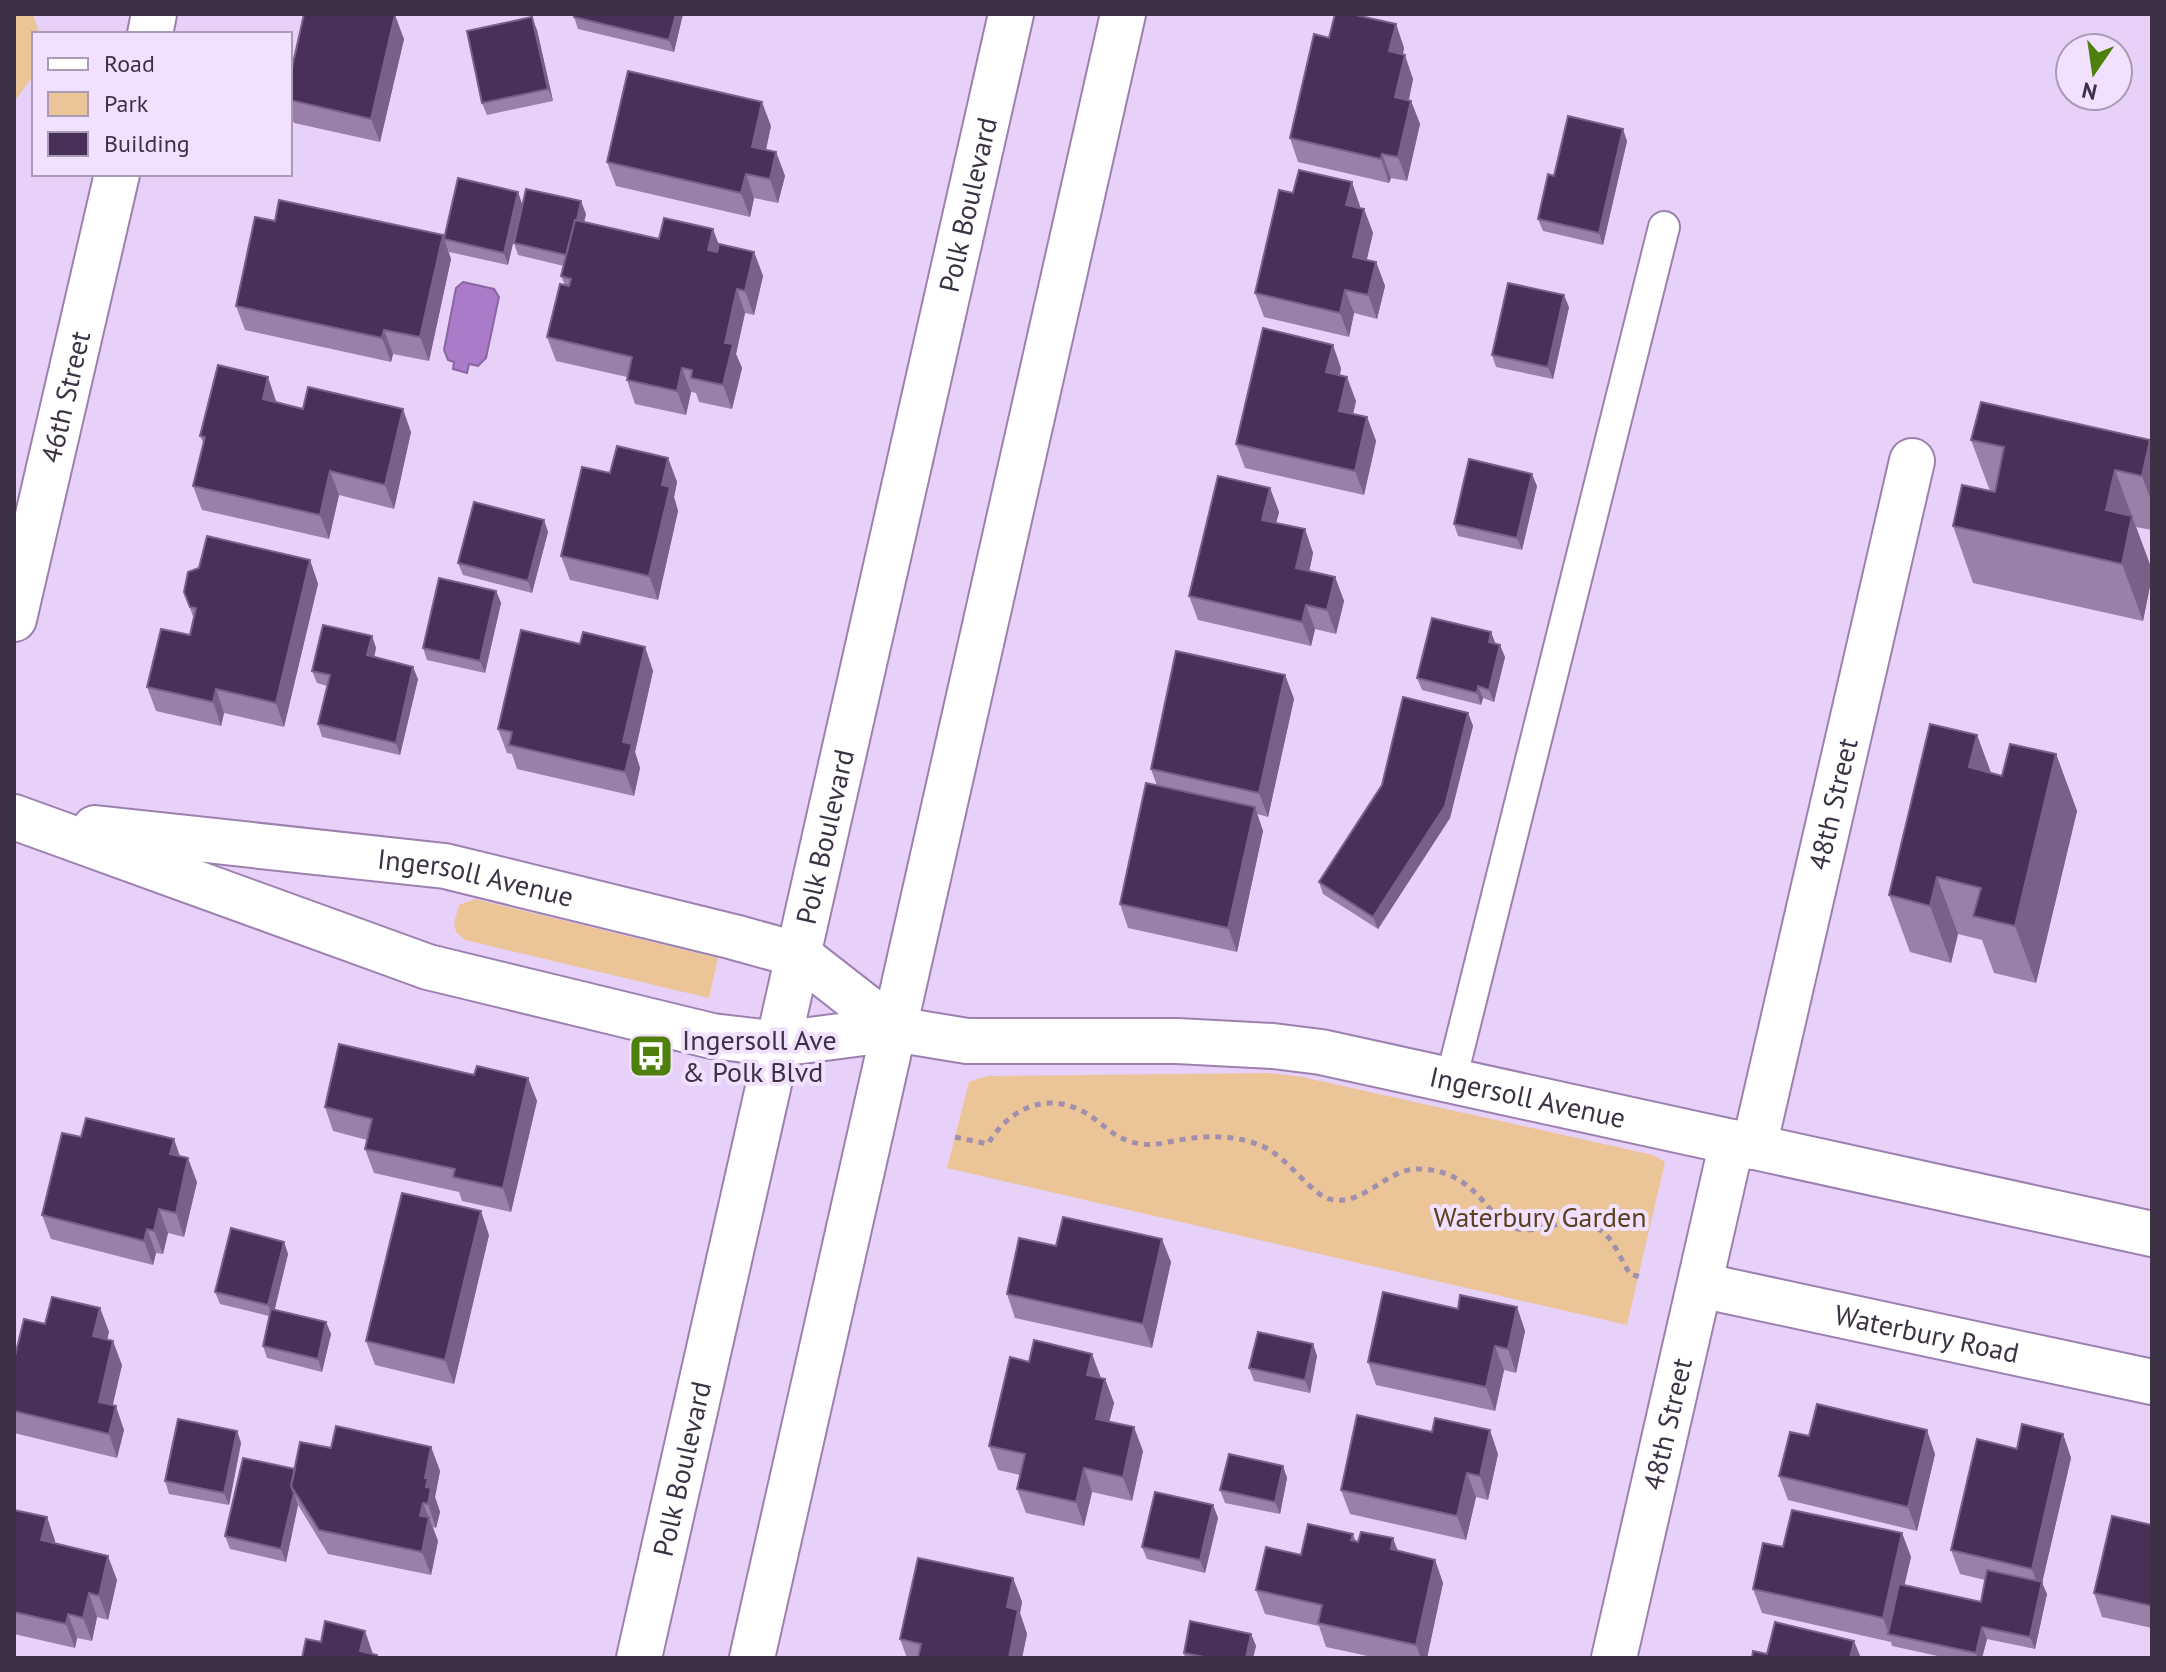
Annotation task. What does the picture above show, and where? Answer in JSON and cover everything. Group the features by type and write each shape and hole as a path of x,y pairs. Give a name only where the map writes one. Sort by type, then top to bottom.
{"street":[{"name":"Polk Boulevard","path":"639,1658 1011,14"},
{"path":"752,1658 1123,14"},
{"name":"46th Street","path":"14,619 117,176"},
{"name":"48th Street","path":"1614,1658 1700,1285 1743,1144 1912,461"},
{"name":"Ingersoll Avenue","path":"20,819 445,866 799,955 894,1029"},
{"name":"Ingersoll Avenue","path":"20,819 428,967 712,1036 779,1044 894,1029 967,1041 1177,1041 1321,1052 2152,1234"},
{"name":"Waterbury Road","path":"1700,1285 2152,1382"}],"lane":[{"path":"1451,1080 1664,227"}],"path":[{"path":"955,1137 988,1144 998,1126 1025,1107 1057,1104 1080,1110 1119,1139 1139,1144 1223,1136 1251,1142 1282,1157 1312,1189 1333,1200 1359,1195 1398,1173 1414,1168 1449,1173 1465,1182 1504,1224 1514,1228 1536,1230 1565,1221 1579,1221 1605,1233 1630,1274 1644,1278"}],"green space":[{"path":"14,14 33,14 39,32 32,32 32,78 14,102"},
{"path":"475,899 718,958 709,998 465,940 456,932 454,923 459,905"},
{"name":"Waterbury Garden","path":"1270,1073 1302,1077 1653,1155 1665,1162 1627,1325 947,1168 969,1082 988,1076"}],"shaded area":[{"path":"463,282 494,289 499,297 486,358 478,366 469,364 467,373 453,369 454,362 448,360 444,350 456,288"}],"building":[{"path":"304,14 395,15 371,119 292,100 292,68"},
{"path":"575,14 676,14 669,40 574,17"},
{"path":"1335,14 1351,14 1396,24 1389,51 1405,55 1395,97 1411,101 1398,157 1382,154 1381,159 1290,138 1314,34 1329,38"},
{"path":"532,17 548,89 482,103 467,31"},
{"path":"628,71 762,102 752,147 776,152 770,179 746,174 741,193 607,162"},
{"path":"1568,116 1623,129 1599,233 1538,219 1548,174 1554,176"},
{"path":"1299,170 1352,182 1346,205 1364,209 1353,257 1376,262 1368,295 1345,290 1340,313 1255,293 1279,190 1293,193"},
{"path":"458,178 518,192 504,253 444,239"},
{"path":"526,189 581,201 566,255 514,243"},
{"path":"279,200 443,235 420,337 384,330 382,338 236,306 255,217 275,221"},
{"path":"664,218 713,229 708,250 717,252 719,244 754,252 745,291 737,289 725,343 733,344 723,385 691,378 692,370 682,368 677,391 627,380 632,357 547,337 560,284 569,286 571,279 561,276 575,220 659,239"},
{"path":"1508,283 1564,295 1548,367 1492,355"},
{"path":"1263,328 1333,345 1326,372 1347,377 1339,411 1367,417 1355,471 1236,444"},
{"path":"218,365 268,377 263,399 303,409 308,387 403,409 385,485 330,471 320,515 193,486 205,437 200,436"},
{"path":"1981,402 2150,440 2142,476 2115,470 2106,510 2132,516 2122,564 1953,526 1962,485 1995,492 2004,447 1971,440"},
{"path":"617,446 668,458 662,485 670,487 649,576 561,556 582,467 610,473"},
{"path":"1469,459 1532,474 1517,538 1454,524"},
{"path":"1218,476 1270,488 1262,520 1305,529 1296,568 1335,577 1327,610 1306,605 1302,622 1189,596"},
{"path":"474,502 544,520 528,581 458,563"},
{"path":"207,536 310,560 276,703 216,689 213,702 147,687 161,629 190,635 196,608 190,607 184,592 188,572 199,568"},
{"path":"439,578 496,591 480,661 423,648"},
{"path":"1432,618 1491,632 1489,642 1500,645 1489,690 1478,686 1477,693 1417,678"},
{"path":"323,625 372,636 367,655 413,667 396,743 318,724 330,675 312,671"},
{"path":"521,630 580,644 583,632 645,647 623,742 632,744 625,772 509,745 512,732 498,729"},
{"path":"1176,651 1285,675 1259,793 1151,769"},
{"path":"1403,697 1468,713 1445,806 1373,917 1319,882 1382,785"},
{"path":"1930,724 1977,735 1969,767 2002,776 2010,744 2056,754 2015,926 1973,916 1981,888 1937,877 1930,906 1889,895"},
{"path":"1146,783 1255,807 1228,928 1120,904"},
{"path":"339,1044 474,1075 477,1066 528,1078 503,1188 453,1177 455,1169 365,1149 372,1119 325,1107"},
{"path":"86,1118 174,1139 170,1154 188,1158 176,1213 159,1209 154,1231 147,1229 144,1241 42,1215 62,1133 81,1137"},
{"path":"402,1193 481,1211 445,1360 366,1341"},
{"path":"1063,1217 1162,1239 1143,1324 1007,1294 1019,1238 1056,1246"},
{"path":"231,1228 284,1242 268,1305 215,1292"},
{"path":"1383,1292 1458,1309 1460,1295 1517,1307 1508,1349 1495,1346 1486,1387 1368,1362"},
{"path":"52,1297 100,1308 93,1336 113,1341 99,1402 116,1406 109,1434 14,1411 14,1360 24,1319 45,1324"},
{"path":"271,1309 326,1322 318,1359 263,1346"},
{"path":"1258,1332 1313,1344 1305,1380 1249,1368"},
{"path":"1034,1340 1092,1354 1087,1375 1105,1379 1096,1419 1134,1427 1123,1477 1084,1468 1076,1502 1017,1489 1025,1454 989,1446 1010,1357 1029,1362"},
{"path":"1817,1404 1927,1430 1908,1507 1779,1476 1790,1432 1809,1436"},
{"path":"1357,1415 1432,1432 1435,1418 1490,1430 1480,1476 1467,1473 1457,1516 1341,1490"},
{"path":"178,1419 237,1431 224,1493 165,1481"},
{"path":"2022,1424 2063,1434 2032,1569 1951,1550 1977,1439 2017,1449"},
{"path":"336,1426 431,1447 425,1478 428,1478 426,1487 431,1488 428,1504 423,1503 420,1516 429,1517 422,1552 319,1530 291,1486 300,1442 331,1448"},
{"path":"1229,1454 1283,1466 1275,1502 1220,1490"},
{"path":"243,1458 295,1469 291,1486 294,1493 281,1549 225,1536"},
{"path":"1155,1492 1213,1505 1200,1560 1142,1547"},
{"path":"14,1510 47,1517 41,1540 108,1556 99,1596 89,1593 83,1618 68,1614 66,1624 14,1612"},
{"path":"1792,1510 1902,1533 1883,1618 1753,1589 1763,1543 1783,1547"},
{"path":"2112,1516 2152,1525 2152,1606 2094,1593"},
{"path":"1308,1524 1353,1534 1351,1540 1358,1542 1361,1532 1393,1538 1391,1549 1435,1560 1416,1645 1318,1623 1322,1605 1256,1590 1266,1547 1301,1555"},
{"path":"918,1558 1013,1578 1007,1607 1018,1610 1009,1658 918,1658 921,1644 900,1639"},
{"path":"1987,1570 2042,1582 2030,1637 1982,1627 1976,1653 1888,1634 1899,1584 1981,1602"},
{"path":"325,1621 365,1631 360,1651 377,1655 377,1658 302,1658 306,1639 321,1642"},
{"path":"1190,1621 1251,1634 1246,1658 1209,1658 1184,1653"},
{"path":"1775,1622 1854,1641 1850,1658 1752,1658 1753,1651 1767,1654"}],"place":[{"name":"Ingersoll Ave & Polk Blvd","path":"651,1056"}]}
